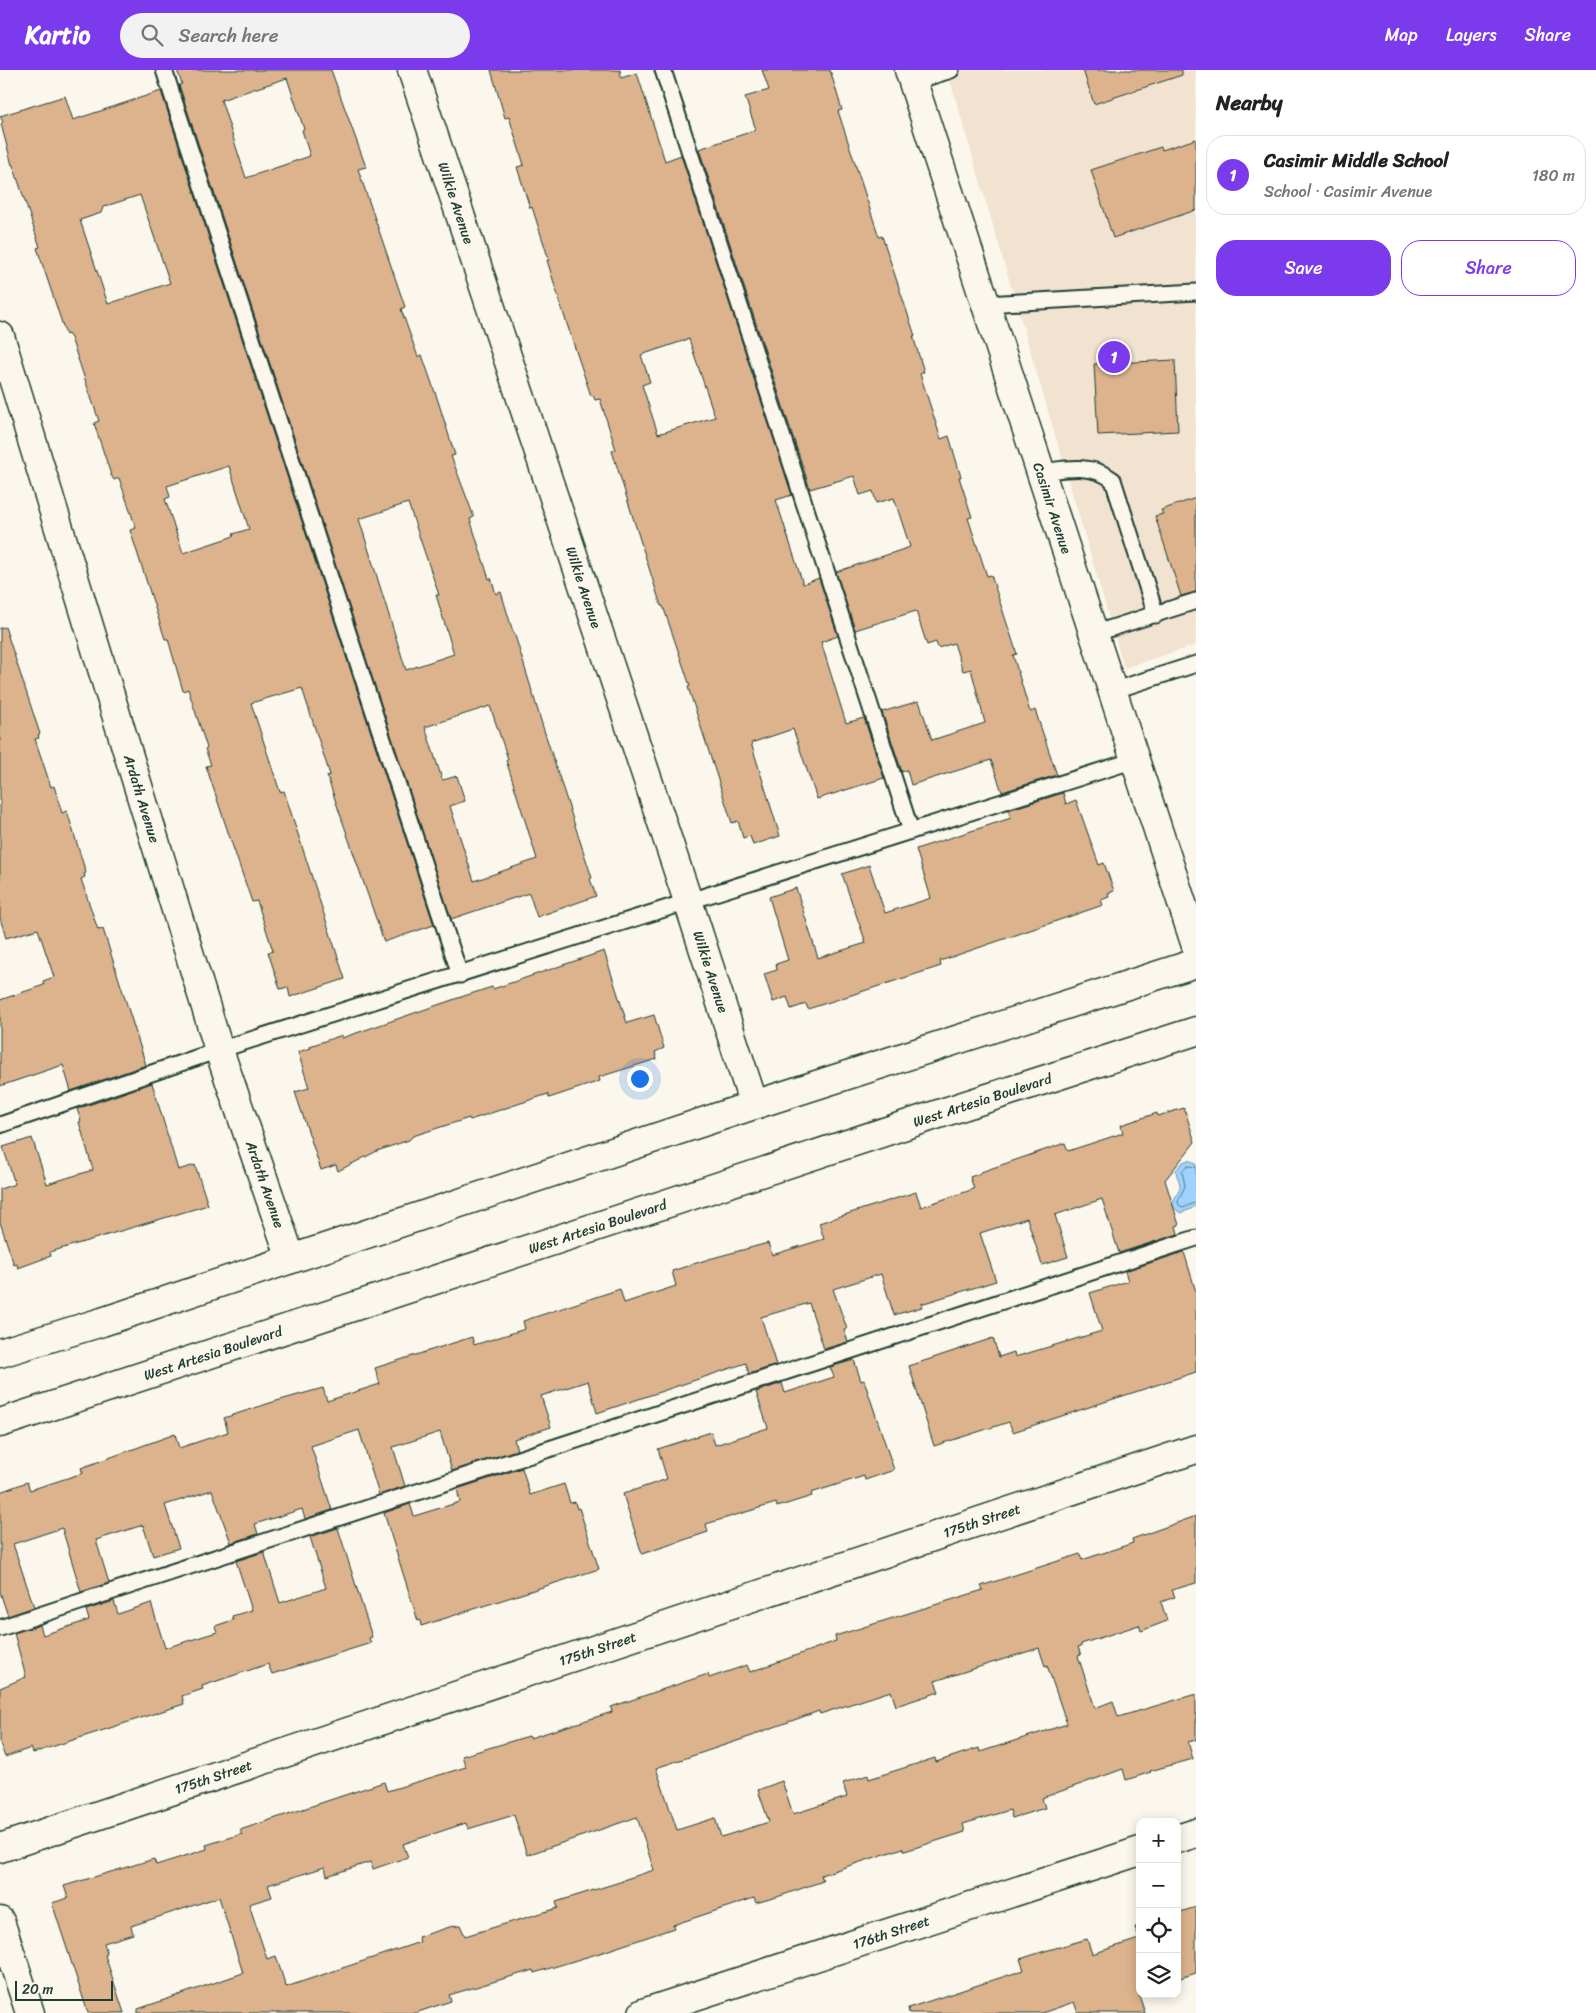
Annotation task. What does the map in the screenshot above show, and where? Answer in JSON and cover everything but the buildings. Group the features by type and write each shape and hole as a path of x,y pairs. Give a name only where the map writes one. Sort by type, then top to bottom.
{"street":[{"name":"Wilkie Avenue","path":"412,70 754,1105"},
{"name":"Casimir Avenue","path":"911,76 1196,946"},
{"name":"Ardath Avenue","path":"0,336 219,1050 291,1259"},
{"path":"0,1353 102,1322 754,1105 1196,963"},
{"name":"West Artesia Boulevard","path":"0,1424 972,1103 1196,1031"},
{"name":"175th Street","path":"0,1848 1196,1449"},
{"path":"1181,1838 1196,1833"},
{"name":"176th Street","path":"643,2013 1136,1853"},
{"path":"0,1921 30,2013"}],"lane":[{"path":"164,70 460,975"},
{"path":"663,70 910,831"},
{"path":"911,76 951,70"},
{"path":"986,304 1196,292"},
{"path":"1041,472 1080,467 1104,472 1113,480 1156,615"},
{"path":"1093,634 1196,601"},
{"path":"1112,691 1196,664"},
{"path":"1,1123 219,1050 1135,760"},
{"path":"0,1628 1196,1238"}],"shaded area":[{"path":"947,70 1196,70 1196,645 1124,668"}],"water":[{"path":"1188,1160 1196,1163 1196,1205 1181,1213 1173,1206 1180,1186 1176,1170 1183,1162"}],"place":[{"name":"Casimir Middle School","path":"1114,357"}]}
